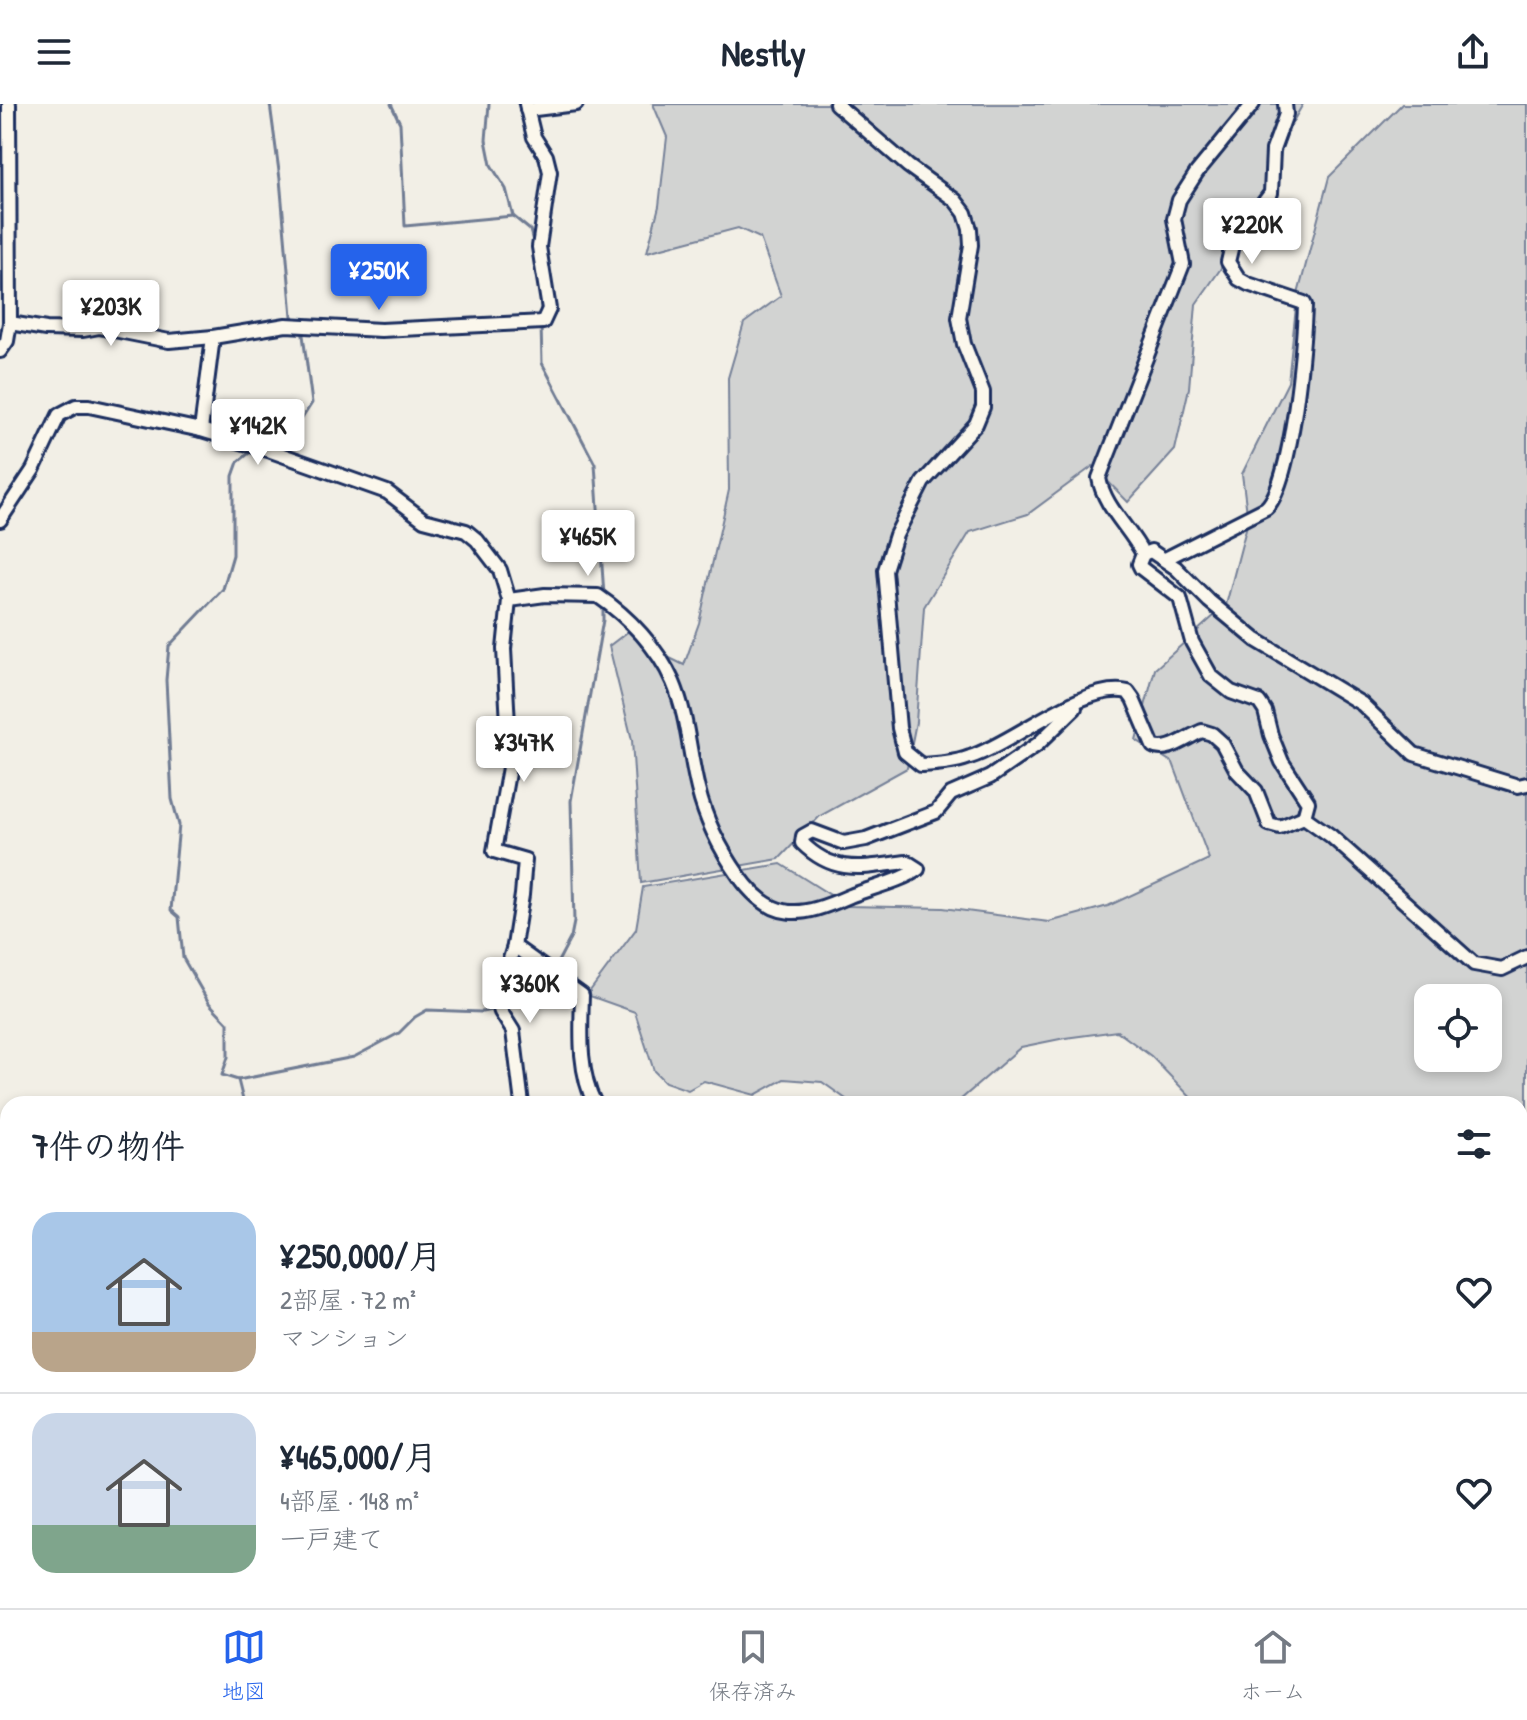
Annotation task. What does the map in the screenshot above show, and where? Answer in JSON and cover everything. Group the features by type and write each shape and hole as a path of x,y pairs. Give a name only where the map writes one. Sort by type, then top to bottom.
{"street":[{"path":"0,351 7,341 10,323 9,104"},
{"path":"10,323 46,329 99,327 169,341 286,325 381,330 543,322 549,309 539,247 550,172 546,156 534,137 526,107 576,104"},
{"path":"836,104 908,166 955,200 965,213 970,229 971,245 959,318 964,344 983,392 983,407 976,424 923,482 896,535 885,570 899,728 905,752 921,765 971,757 1086,697 1109,690 1128,692 1153,746 1166,748 1202,731 1212,734 1222,743 1237,771 1256,791 1269,824 1280,827 1304,817"},
{"path":"1253,104 1197,172 1179,200 1174,219 1183,264 1099,478 1107,501 1133,533 1143,554 1139,564 1141,568 1180,598 1192,642 1211,676 1231,692 1259,702 1265,711 1282,762 1308,802 1304,817"},
{"path":"1165,559 1266,508 1272,503 1281,478 1301,365 1305,305 1239,279 1228,262 1232,245 1271,193 1273,150 1286,114 1285,104"},
{"path":"201,430 213,337"},
{"path":"0,520 37,462 59,415 76,406 89,406 201,430 271,451 387,492 424,520 466,531 477,540 500,570 509,600 504,649 510,762 494,851 525,860 514,946 497,1001 513,1031 521,1096"},
{"path":"1143,554 1151,551 1165,559 1256,640 1362,704 1414,754 1518,786 1527,784"},
{"path":"509,600 545,595 598,596 641,634 660,659 683,710 697,787 720,851 751,895 777,910 796,912 820,909 878,884 909,876 918,869 907,862 869,867 841,866 818,859 802,843 803,836 812,831 844,843 866,839 936,812 951,794 990,777 1038,744 1086,697"},
{"path":"1304,817 1331,836 1474,964 1502,969 1527,957"},
{"path":"514,946 582,995 584,1069 592,1096"}],"shaded area":[{"path":"653,104 1303,104 1271,160 1259,214 1196,304 1189,388 1175,450 1128,502 1093,466 1028,514 970,532 924,607 916,722 907,768 820,816 779,859 641,883 632,740 609,646 634,627 649,648 684,665 699,623 729,490 728,378 744,323 781,296 760,238 738,228 647,252 659,206 667,137"},
{"path":"1402,104 1527,104 1527,1096 1189,1096 1151,1056 1117,1031 1021,1047 965,1096 842,1096 822,1082 784,1079 755,1095 704,1081 688,1090 665,1082 654,1071 635,1012 587,995 636,929 643,887 781,864 848,906 943,908 1049,922 1108,906 1209,859 1173,763 1136,740 1155,669 1226,605 1248,521 1242,474 1288,382 1297,298 1329,177"}],"waterway":[{"path":"270,104 292,316 296,322"},
{"path":"391,104 400,123 405,226 513,216"},
{"path":"489,104 486,140 491,165 506,189 513,216 530,230 534,245"},
{"path":"541,292 541,316"},
{"path":"541,324 542,363 595,464 604,595"},
{"path":"260,445 301,420 312,403 303,335 299,329"},
{"path":"254,449 238,462 233,476 233,555 223,589 169,646 166,680 172,799 179,825 171,910 179,917 183,958 209,1003 228,1023 228,1057 222,1075 238,1080 354,1057 399,1033 427,1010 482,1012 496,1009"},
{"path":"553,971 571,937 574,922 571,801 603,606"},
{"path":"504,1007 536,996 549,978"},
{"path":"238,1080 242,1096"}]}
